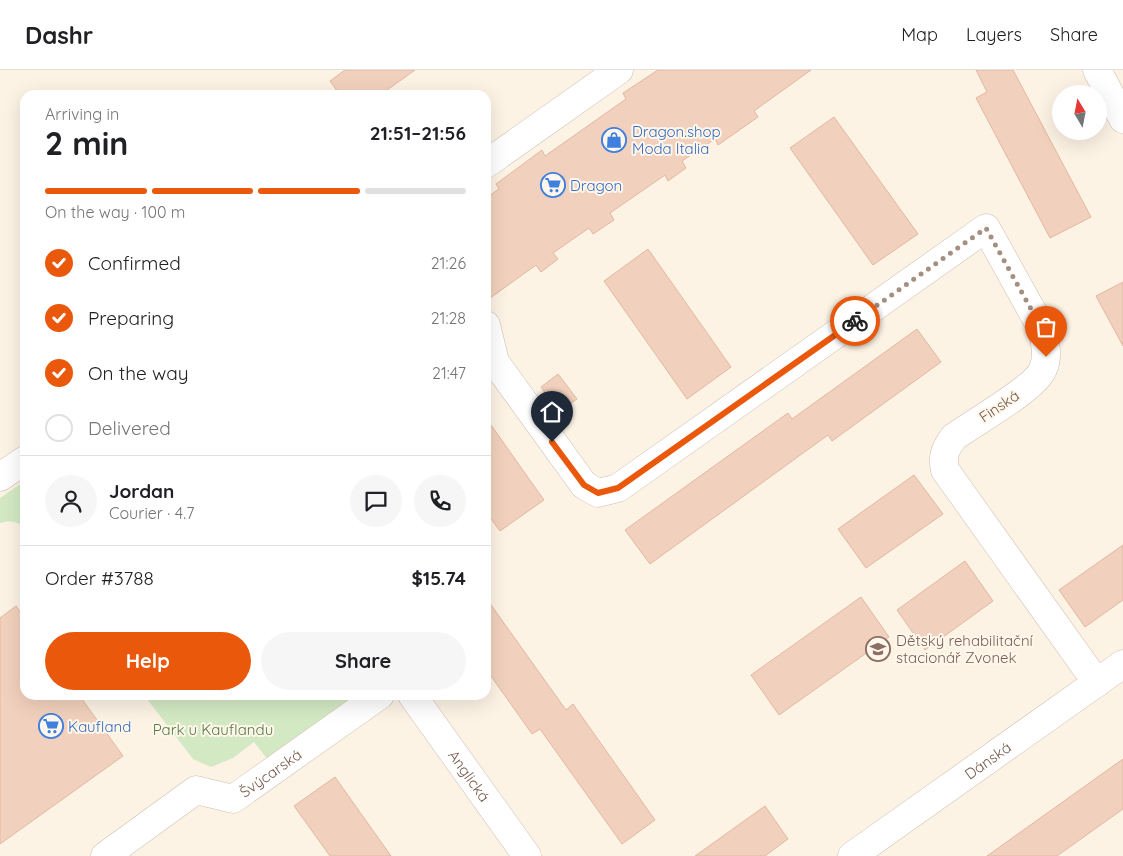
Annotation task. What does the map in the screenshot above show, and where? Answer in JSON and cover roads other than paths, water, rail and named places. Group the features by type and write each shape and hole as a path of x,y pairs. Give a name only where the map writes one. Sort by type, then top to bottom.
{"street":[{"path":"491,160 619,70"},
{"path":"1097,70 1123,119"},
{"name":"Finská","path":"491,346 495,362 584,485 598,493 618,488 986,228 1041,327 1046,342 1046,357 1043,370 1033,383 954,437 942,458 945,470 1097,683"},
{"path":"0,477 20,463"},
{"name":"Dánská","path":"852,856 1123,664"},
{"name":"Švýcarská","path":"105,856 196,790 233,799 373,700"},
{"name":"Anglická","path":"416,700 527,856"}],"place":[{"name":"Dragon.shop Moda Italia","path":"614,140"},
{"name":"Dragon","path":"553,185"},
{"name":"Dětský rehabilitační stacionář Zvonek","path":"878,649"},
{"name":"Kaufland","path":"51,726"}],"park label":[{"name":"Park u Kauflandu","path":"213,729"}]}
